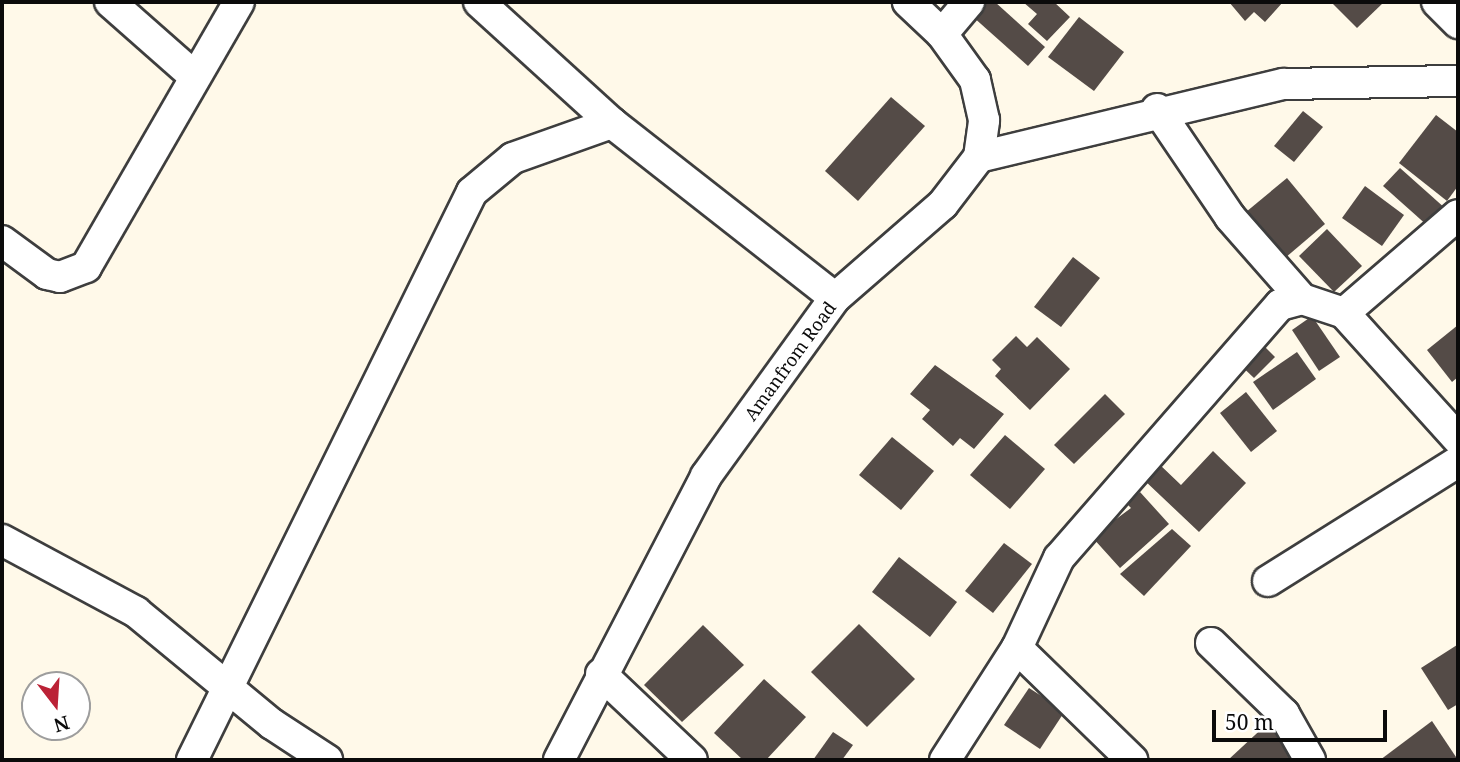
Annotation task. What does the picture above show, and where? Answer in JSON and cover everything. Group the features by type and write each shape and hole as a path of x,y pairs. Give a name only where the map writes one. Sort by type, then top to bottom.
{"street":[{"path":"110,2 194,76"},
{"path":"2,241 47,274 60,277 86,267 239,2"},
{"path":"479,2 612,123 835,298"},
{"path":"908,2 942,34 982,100 979,157 1157,109 1284,84 1458,81"},
{"path":"942,34 969,2"},
{"path":"1437,2 1458,23"},
{"path":"1157,109 1230,217 1302,299 1344,313 1458,439"},
{"path":"192,760 472,192 513,158 612,123"},
{"name":"Amanfrom Road","path":"559,760 683,511 835,298 943,204 979,157"},
{"path":"1344,313 1458,215"},
{"path":"945,760 1017,648 1059,558 1255,327 1280,305 1302,299"},
{"path":"1268,581 1458,462"},
{"path":"2,540 136,612 229,687 327,760"},
{"path":"1211,643 1284,714 1310,760"},
{"path":"1017,648 1132,760"},
{"path":"601,674 692,760"}],"building":[{"path":"984,2 995,2 1045,47 1028,66 972,16"},
{"path":"1023,2 1054,2 1070,17 1047,41 1028,24 1037,14"},
{"path":"1229,2 1283,2 1265,22 1254,12 1245,21"},
{"path":"1331,2 1384,2 1357,28"},
{"path":"1079,17 1124,52 1094,91 1048,57"},
{"path":"891,97 925,126 858,201 825,171"},
{"path":"1303,111 1323,127 1294,162 1274,146"},
{"path":"1436,115 1458,132 1458,186 1447,201 1399,163"},
{"path":"1400,168 1446,209 1429,227 1383,186"},
{"path":"1287,178 1325,224 1285,258 1246,212"},
{"path":"1365,186 1404,215 1382,246 1342,218"},
{"path":"1327,229 1362,266 1334,292 1299,256"},
{"path":"1073,257 1100,278 1061,327 1034,307"},
{"path":"1312,316 1340,357 1319,371 1292,330"},
{"path":"1458,325 1458,377 1452,382 1427,350"},
{"path":"1016,336 1027,347 1037,337 1070,369 1030,410 995,376 1001,369 992,360"},
{"path":"1255,337 1275,357 1254,378 1234,359"},
{"path":"1297,352 1316,379 1273,410 1253,382"},
{"path":"935,365 1004,414 974,449 960,438 953,446 922,419 930,410 910,394"},
{"path":"1246,392 1277,431 1251,452 1220,413"},
{"path":"1105,394 1125,414 1074,464 1054,445"},
{"path":"1005,435 1045,469 1010,509 970,475"},
{"path":"892,437 934,471 901,510 859,475"},
{"path":"1213,451 1246,483 1199,532 1143,479 1158,463 1181,485"},
{"path":"1140,492 1169,524 1120,568 1092,537 1131,508 1127,504"},
{"path":"1172,529 1191,546 1144,596 1120,574"},
{"path":"1004,543 1032,564 993,613 965,591"},
{"path":"899,557 957,602 930,637 872,592"},
{"path":"859,624 915,679 867,727 811,672"},
{"path":"703,625 744,665 682,722 644,685"},
{"path":"1457,645 1458,704 1448,710 1421,668"},
{"path":"764,679 806,717 766,760 743,760 714,733"},
{"path":"1029,688 1065,711 1040,749 1004,725"},
{"path":"1432,721 1458,760 1380,760"},
{"path":"1269,722 1305,760 1228,760"},
{"path":"833,732 853,745 842,760 813,760"}]}
